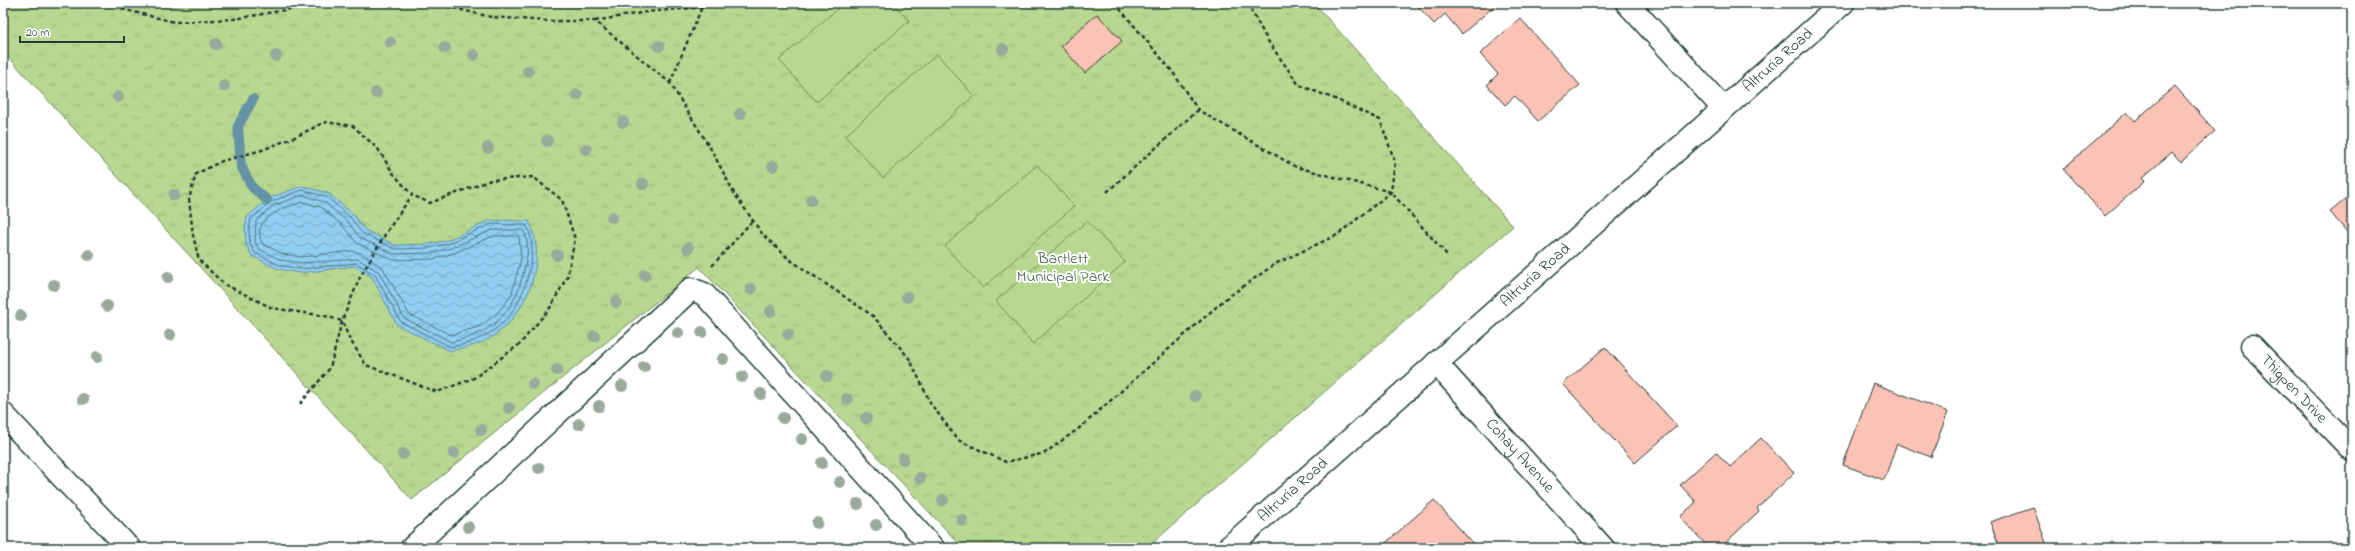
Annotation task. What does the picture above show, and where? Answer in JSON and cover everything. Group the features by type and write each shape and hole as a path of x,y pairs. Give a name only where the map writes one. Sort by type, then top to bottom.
{"street":[{"path":"1627,3 1723,108"},
{"name":"Altruria Road","path":"1228,548 1843,3"},
{"path":"412,548 691,289 704,294 933,548"},
{"name":"Thigpen Drive","path":"2252,346 2352,450"},
{"name":"Cohay Avenue","path":"1436,363 1603,548"},
{"path":"3,414 129,548"}],"path":[{"path":"118,3 122,9 174,22 234,19 325,3"},
{"path":"433,3 491,17 547,21 595,21 646,12 702,7 708,3"},
{"path":"1115,3 1172,71 1198,110 1296,167 1351,180 1390,192 1448,256"},
{"path":"595,21 622,45 670,83 763,235 789,259 873,316 909,358 931,404 958,440 1006,462 1045,453 1082,426 1224,300 1275,264 1337,235 1390,192 1395,162 1380,120 1335,98 1299,85 1268,41 1247,3"},
{"path":"670,83 702,7"},
{"path":"1107,192 1198,110"},
{"path":"325,122 353,126 378,149 393,173 412,195 430,203 491,180 533,177 562,200 575,239 567,277 550,308 520,344 474,378 437,392 366,365 349,338 342,321 325,316 272,308 224,284 199,260 193,235 189,199 196,174 222,161 262,150 325,122"},
{"path":"300,404 330,368 342,321 360,277 386,233 412,195"},
{"path":"691,289 753,220"}],"green space":[{"name":"Bartlett Municipal Park","path":"3,3 1314,3 1513,226 1147,548 963,548 699,267 412,500 3,51"},
{"path":"844,3 893,3 909,21 817,102 779,60"},
{"path":"937,54 974,96 883,178 845,136"},
{"path":"1037,165 1074,206 983,288 945,246"},
{"path":"1087,221 1125,262 1033,344 996,301"}],"water":[{"path":"302,186 328,193 353,214 365,230 395,245 429,244 448,240 490,220 529,221 535,237 535,270 523,303 514,317 489,339 475,345 450,351 397,325 372,277 354,266 301,273 278,269 252,256 246,245 245,229 247,217 269,198"}],"building":[{"path":"1415,3 1498,3 1462,34 1445,14 1434,24"},
{"path":"1097,14 1122,41 1085,73 1061,46"},
{"path":"1520,18 1580,85 1538,121 1515,96 1505,105 1487,85 1498,74 1480,54"},
{"path":"2175,86 2215,131 2181,162 2172,152 2142,178 2145,181 2105,216 2063,169 2127,112 2135,121"},
{"path":"2352,194 2352,238 2330,212"},
{"path":"1605,347 1677,426 1635,463 1563,384"},
{"path":"1873,383 1948,412 1931,457 1897,444 1884,480 1843,465"},
{"path":"1761,438 1794,473 1757,508 1759,511 1720,548 1709,548 1680,517 1696,502 1680,485 1716,452 1730,467"},
{"path":"1434,500 1477,548 1380,548"},
{"path":"2033,507 2048,548 2000,548 1990,522"}],"waterway":[{"path":"253,99 238,126 241,166 252,187 267,200"}]}
